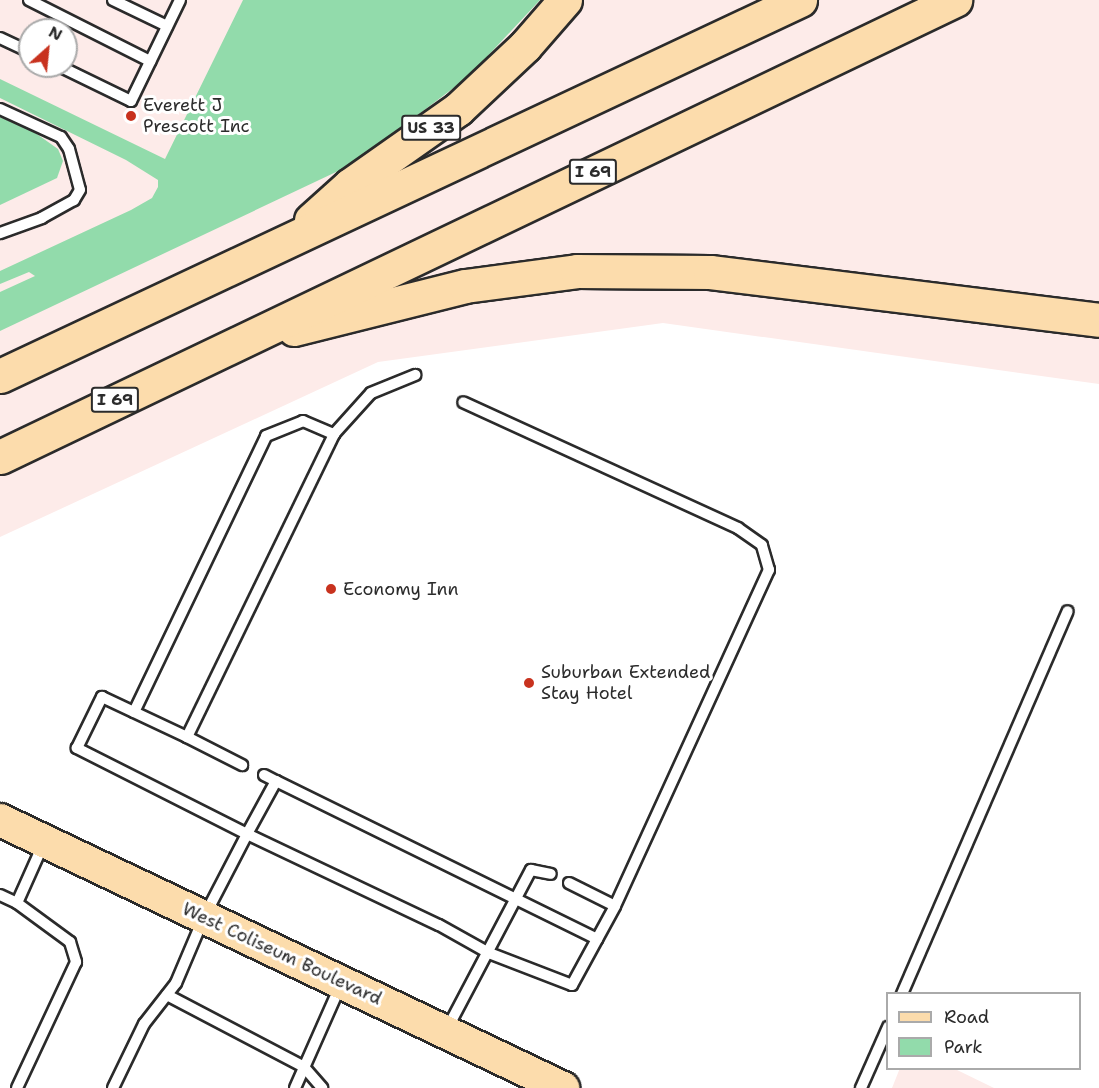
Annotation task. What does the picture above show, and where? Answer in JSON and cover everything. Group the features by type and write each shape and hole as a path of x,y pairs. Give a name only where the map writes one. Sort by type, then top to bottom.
{"highway":[{"name":"US 33","path":"286,243 350,185 458,110 525,45 565,0"},
{"path":"0,376 800,0"},
{"name":"I 69","path":"0,457 231,344 955,0"},
{"path":"231,344 465,286 577,271 710,272 1099,320"}],"main road":[{"name":"West Coliseum Boulevard","path":"0,820 563,1088"}],"lane":[{"path":"29,0 150,61"},
{"path":"113,0 167,26"},
{"path":"78,75 131,101 180,0"},
{"path":"0,38 18,46"},
{"path":"0,109 61,137 71,157 80,190 74,200 42,218 0,233"},
{"path":"187,737 334,434 371,393 415,375"},
{"path":"242,765 102,697 77,748 247,834 439,925 489,954 572,985 615,906 769,570 762,545 738,528 463,402"},
{"path":"134,712 266,436 303,421 334,434"},
{"path":"902,992 1068,611"},
{"path":"264,775 597,939"},
{"path":"113,1088 144,1024 176,983 204,917 276,781"},
{"path":"17,903 44,842"},
{"path":"446,1032 489,954 531,870 551,874"},
{"path":"569,883 615,906"},
{"path":"0,895 17,903 70,942 76,962 17,1088"},
{"path":"295,1088 342,983"},
{"path":"167,995 304,1067 322,1088"},
{"path":"861,1088 886,1032"}],"shaded area":[{"path":"0,0 1099,0 1099,384 663,323 378,362 0,537"},
{"path":"899,1070 957,1070 994,1088 892,1088"}],"green space":[{"path":"243,0 540,0 468,77 353,164 0,331 0,292 35,276 29,272 0,284 0,271 152,198 158,187 158,180 126,160 0,98 0,79 165,159"},
{"path":"0,117 34,132 58,149 63,161 57,178 0,205"}],"place":[{"name":"Everett J Prescott Inc","path":"131,116"},
{"name":"Economy Inn","path":"331,589"},
{"name":"Suburban Extended Stay Hotel","path":"529,683"}]}
